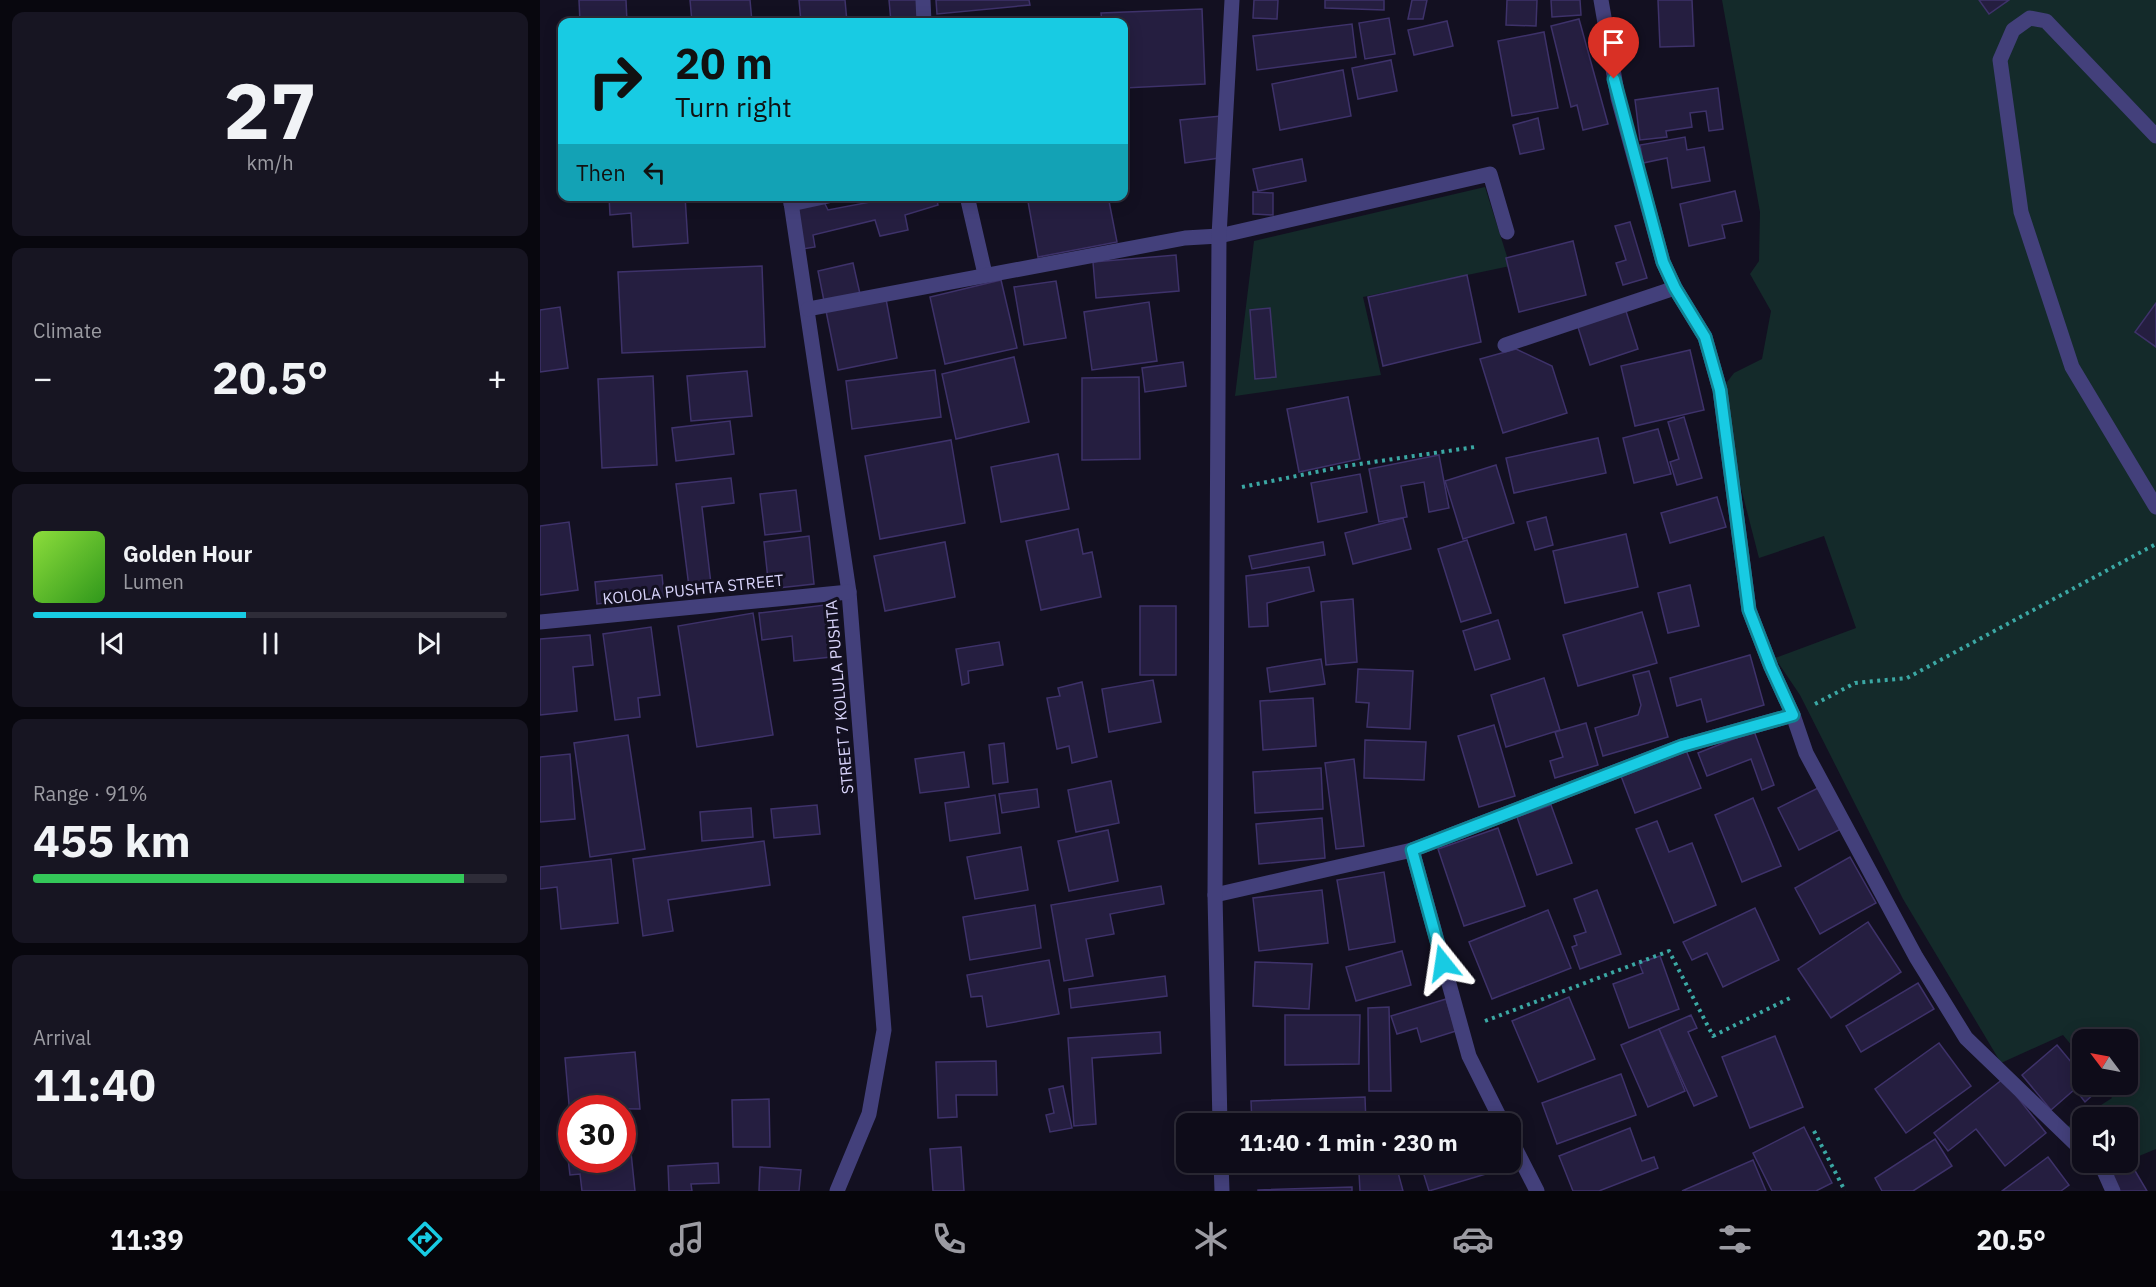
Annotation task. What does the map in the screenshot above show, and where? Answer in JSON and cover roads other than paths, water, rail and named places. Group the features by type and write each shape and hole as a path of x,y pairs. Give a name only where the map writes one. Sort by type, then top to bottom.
{"street":[{"path":"924,0 924,18"},
{"path":"1220,1113 1215,895 1219,236 1232,0"},
{"path":"1601,0 1618,98 1663,262 1675,288 1705,337 1720,390 1749,610 1771,667 1793,715 1811,763 1916,957 1966,1038 2072,1140"},
{"path":"2156,136 2046,21 2030,18 2013,30 2000,60 2021,212 2072,367 2156,507"},
{"path":"808,309 1185,238 1219,236 1490,174 1507,232"},
{"name":"STREET 7 KOLULA PUSHTA","path":"790,201 849,592 884,1030 869,1114 837,1191"},
{"path":"968,201 985,274"},
{"path":"1505,345 1675,288"},
{"name":"KOLOLA PUSHTA STREET","path":"540,622 849,592"},
{"path":"1215,895 1412,850 1682,746 1793,715"},
{"path":"1412,850 1469,1056 1498,1113"},
{"path":"1521,1160 1537,1191"},
{"path":"1221,1173 1222,1191"},
{"path":"2105,1173 2113,1191"}]}
